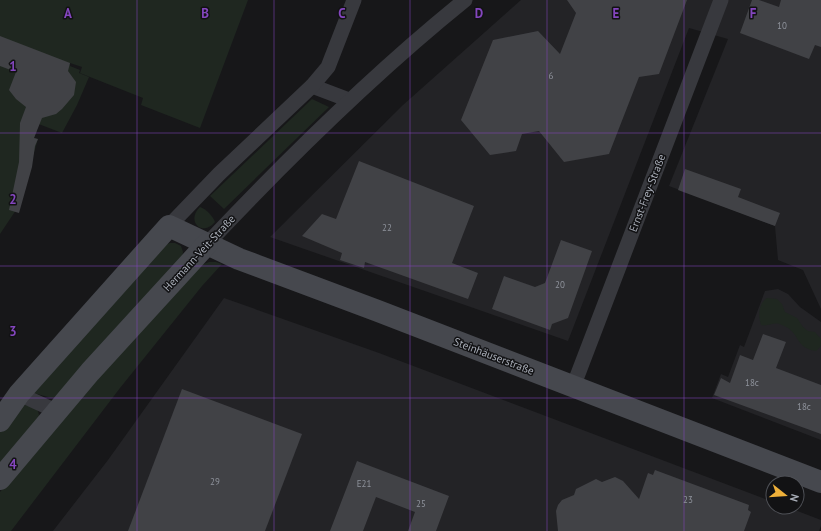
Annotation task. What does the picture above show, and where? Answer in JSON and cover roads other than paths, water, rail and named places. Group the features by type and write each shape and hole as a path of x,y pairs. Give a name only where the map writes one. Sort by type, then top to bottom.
{"street":[{"path":"0,421 19,394 169,226 219,174 312,86 328,67 354,0"},
{"name":"Hermann-Veit-Straße","path":"0,478 90,372 207,244 265,184 349,100 435,24 465,0"},
{"name":"Ernst-Frey-Straße","path":"574,387 721,0"},
{"path":"312,86 349,100"},
{"name":"Steinhäuserstraße","path":"169,226 239,259 821,482"},
{"path":"19,394 56,411"}]}
